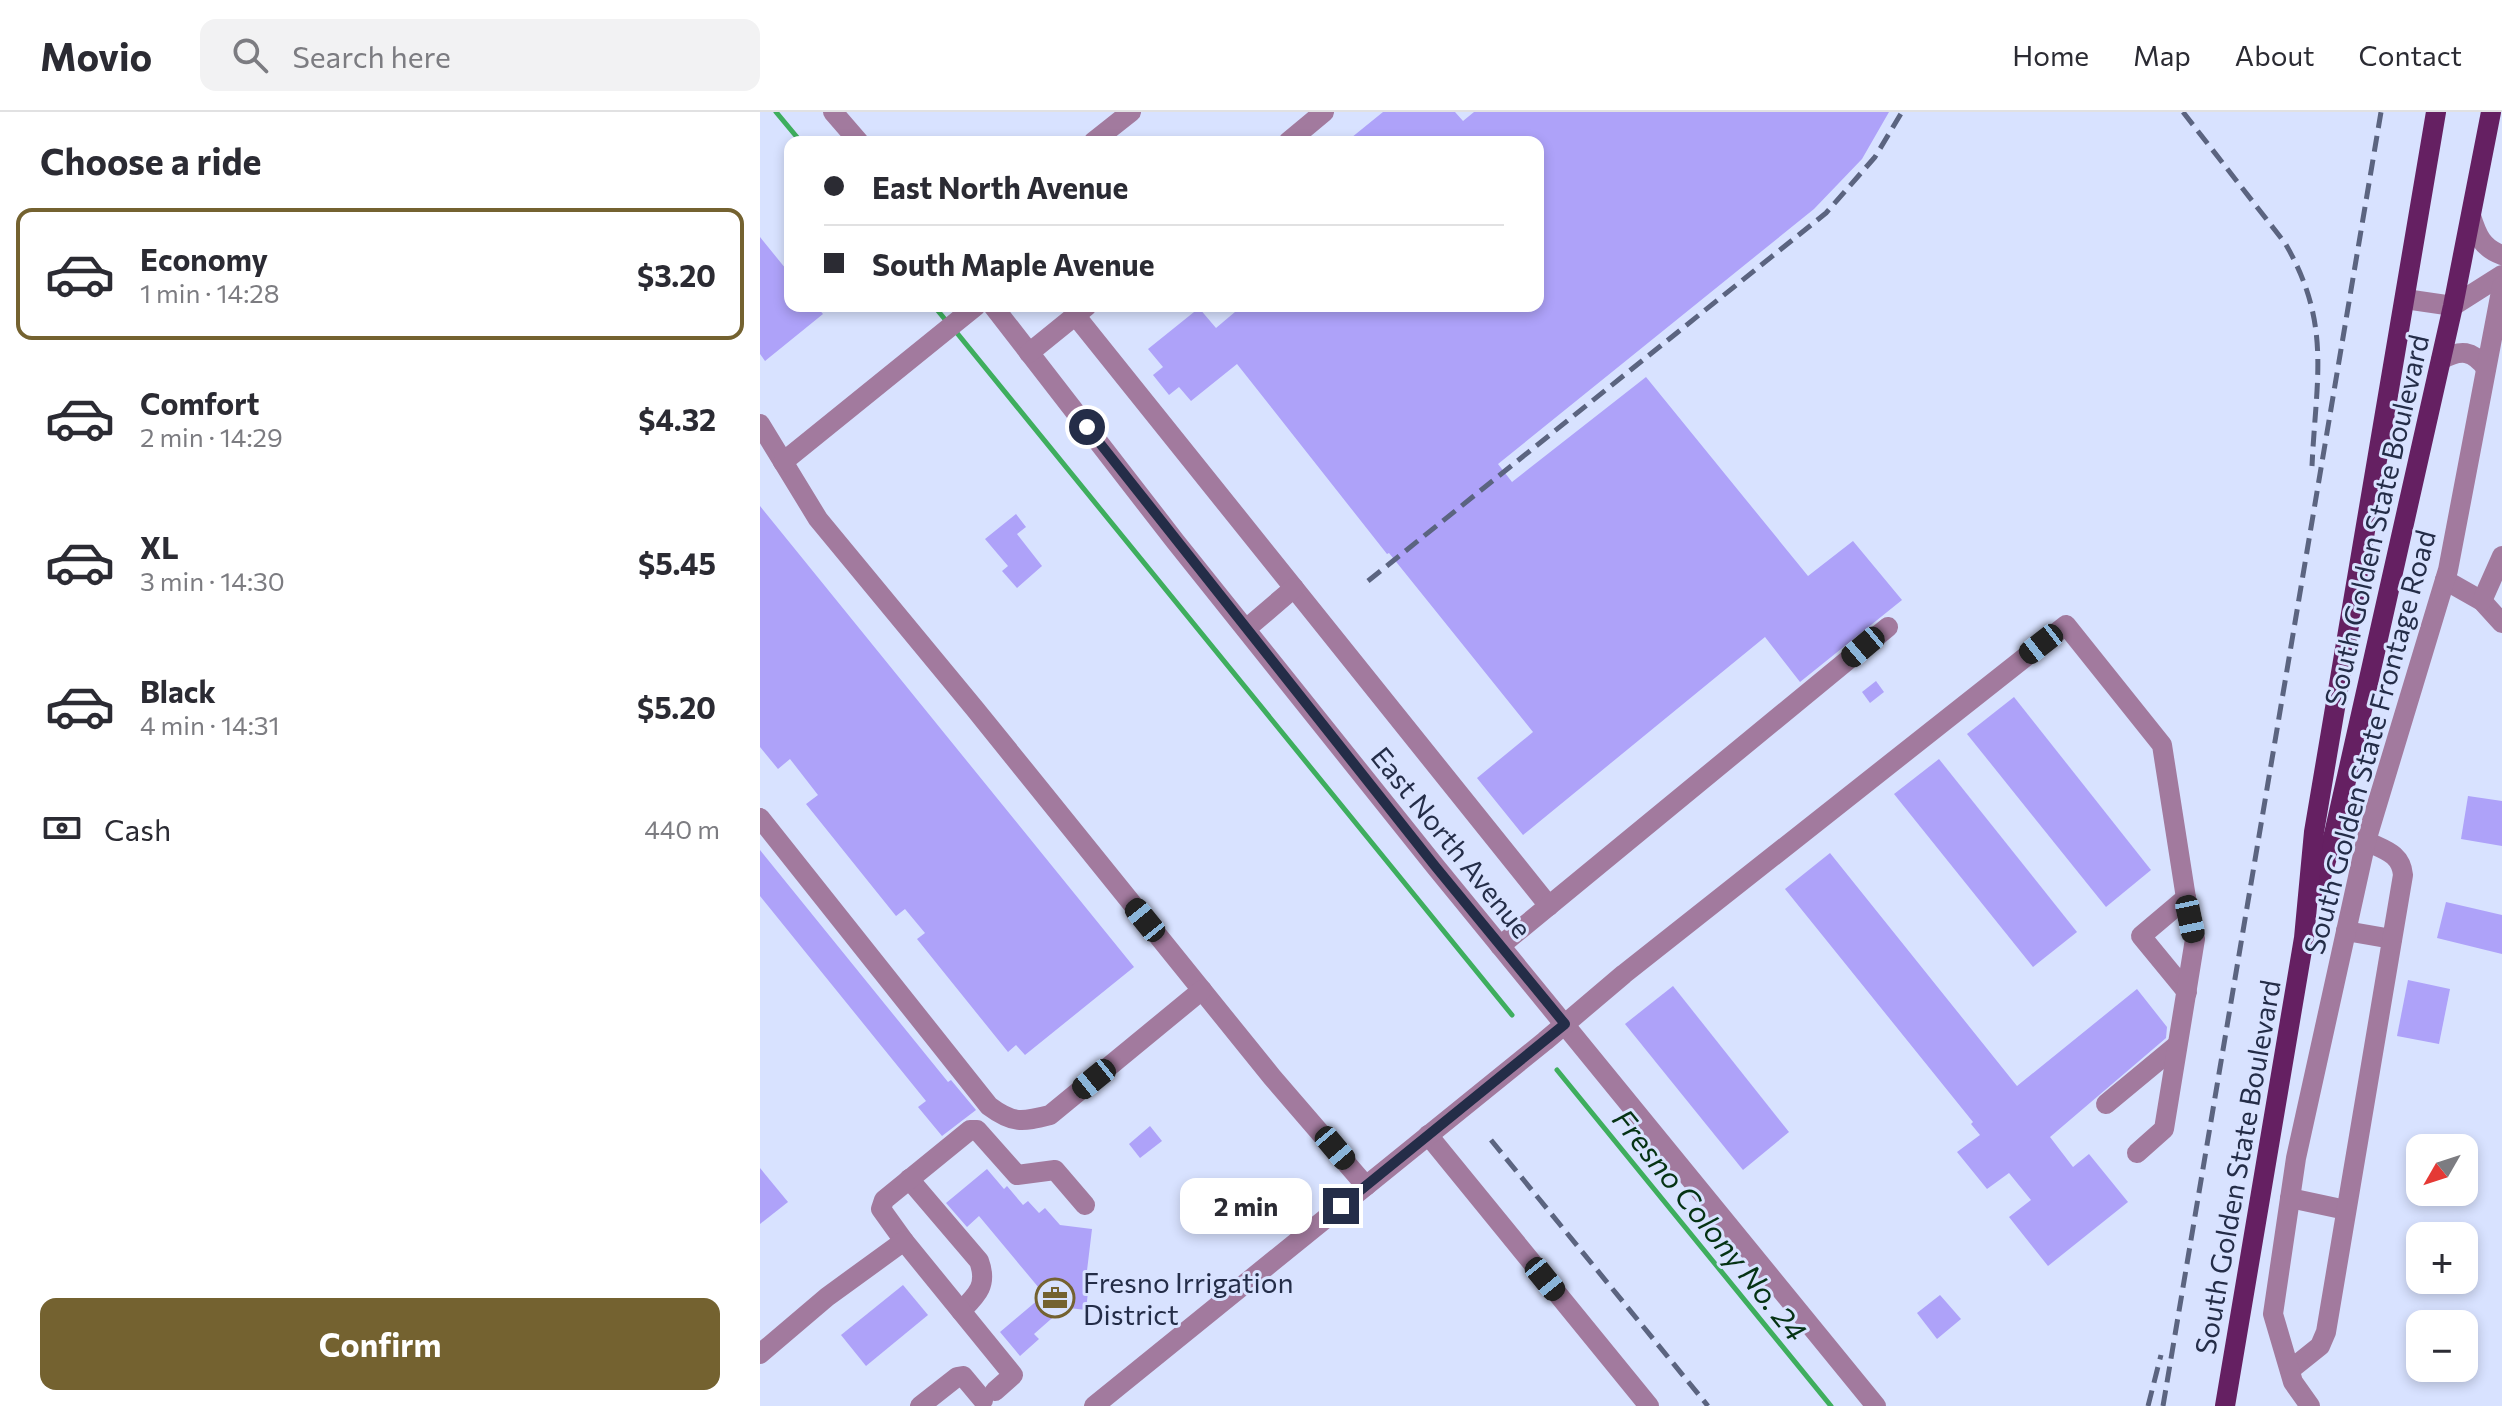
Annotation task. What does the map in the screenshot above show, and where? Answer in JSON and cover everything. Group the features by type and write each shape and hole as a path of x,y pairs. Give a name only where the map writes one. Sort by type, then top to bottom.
{"main road":[{"name":"South Golden State Boulevard","path":"2225,1406 2304,938 2314,832 2436,112"},
{"name":"South Golden State Boulevard","path":"2304,938 2337,819 2441,360 2491,112"}],"street":[{"path":"833,112 854,136"},
{"path":"1101,136 1131,112"},
{"path":"1295,136 1324,112"},
{"path":"2471,216 2484,245 2502,255"},
{"path":"2405,299 2453,306 2502,275"},
{"name":"South Golden State Frontage Road","path":"2310,1406 2293,1382 2273,1314 2296,1158 2366,841 2445,580 2502,286"},
{"path":"783,462 969,312"},
{"name":"East North Avenue","path":"998,312 1500,946 1876,1406"},
{"path":"1029,353 1080,312"},
{"path":"1082,312 1294,588 1549,906"},
{"path":"2441,360 2454,353 2467,353 2478,358 2486,368"},
{"path":"760,424 818,519 1272,1077 1366,1186"},
{"path":"2482,601 2502,556"},
{"path":"2445,580 2482,601 2502,623"},
{"path":"1246,629 1294,588"},
{"path":"1094,1406 1637,964 2066,625 2162,745 2195,939 2164,1129 2137,1153"},
{"path":"1500,946 1888,627"},
{"path":"760,818 989,1106 1005,1118 1021,1121 1050,1115 1202,990"},
{"path":"2290,1370 2320,1346 2326,1332 2403,875 2402,863 2394,855 2366,841"},
{"path":"2186,898 2141,936 2187,992"},
{"path":"2346,931 2392,939"},
{"path":"2106,1104 2176,1046"},
{"path":"920,1406 957,1377 963,1376 990,1401 1013,1375 904,1241 881,1209 884,1200 970,1130 977,1130 1013,1173 1022,1175 1055,1170 1085,1205"},
{"path":"1428,1135 1649,1406"},
{"path":"909,1179 979,1261 984,1273 975,1297 961,1311"},
{"path":"2290,1198 2346,1210"},
{"path":"760,1354 827,1297 904,1241"}],"building":[{"path":"1383,112 1455,112 1463,121 1474,112 1889,112 1862,159 1814,209 1498,464 1512,482 1646,377 1808,576 1853,541 1902,600 1800,682 1765,637 1523,835 1477,778 1533,732 1237,364 1191,401 1179,387 1169,395 1153,375 1163,367 1148,349 1194,312 1202,312 1216,328 1235,312 1544,312 1544,136 1353,136"},
{"path":"760,237 784,267 784,312 823,314 765,361 760,354"},
{"path":"760,506 1134,967 1025,1055 1016,1045 1008,1052 917,939 925,933 905,909 896,916 806,804 818,795 790,759 778,769 760,747"},
{"path":"1016,514 1026,527 1017,534 1042,566 1017,588 1002,571 1008,566 985,539"},
{"path":"1876,681 1884,692 1870,703 1862,692"},
{"path":"2014,697 2151,870 2106,907 1967,734"},
{"path":"1939,759 2077,932 2033,967 1894,794"},
{"path":"2468,796 2502,801 2502,846 2461,839"},
{"path":"760,850 948,1082 951,1080 976,1110 942,1136 918,1107 926,1101 760,896"},
{"path":"1830,853 2017,1086 2137,989 2167,1027 2166,1038 2050,1137 2073,1167 2089,1154 2128,1202 2048,1266 2009,1217 2031,1200 2009,1173 1987,1189 1957,1152 1980,1135 1971,1124 1973,1122 1785,889"},
{"path":"2446,902 2502,915 2502,954 2437,938"},
{"path":"2408,980 2450,989 2439,1044 2397,1036"},
{"path":"1673,986 1789,1132 1743,1170 1625,1024"},
{"path":"1150,1126 1162,1141 1140,1158 1129,1144"},
{"path":"760,1168 788,1202 760,1224"},
{"path":"987,1169 1023,1205 1028,1201 1039,1213 1045,1208 1060,1225 1092,1229 1086,1310 1069,1308 1059,1312 1034,1334 1039,1339 1020,1356 1000,1332 1039,1299 1039,1288 979,1216 967,1227 946,1203"},
{"path":"903,1285 928,1315 866,1366 841,1335"},
{"path":"1940,1295 1961,1319 1937,1339 1917,1313"}],"waterway":[{"name":"Fresno Colony No. 24","path":"776,112 796,136"},
{"name":"Fresno Colony No. 24","path":"939,312 948,323"},
{"name":"Fresno Colony No. 24","path":"957,333 1512,1015"},
{"name":"Fresno Colony No. 24","path":"1557,1070 1831,1406"}],"railway":[{"path":"1368,581 1826,213 1875,157 1902,112"},
{"path":"2183,112 2285,243 2300,272 2310,300 2318,352 2312,466"},
{"path":"2163,1406 2381,112"},
{"path":"1491,1140 1708,1406"},
{"path":"2148,1406 2161,1355"}],"place":[{"name":"Fresno Irrigation District","path":"1055,1298"}],"route":[{"path":"1087,427 1435,866 1565,1024 1341,1206"}]}
